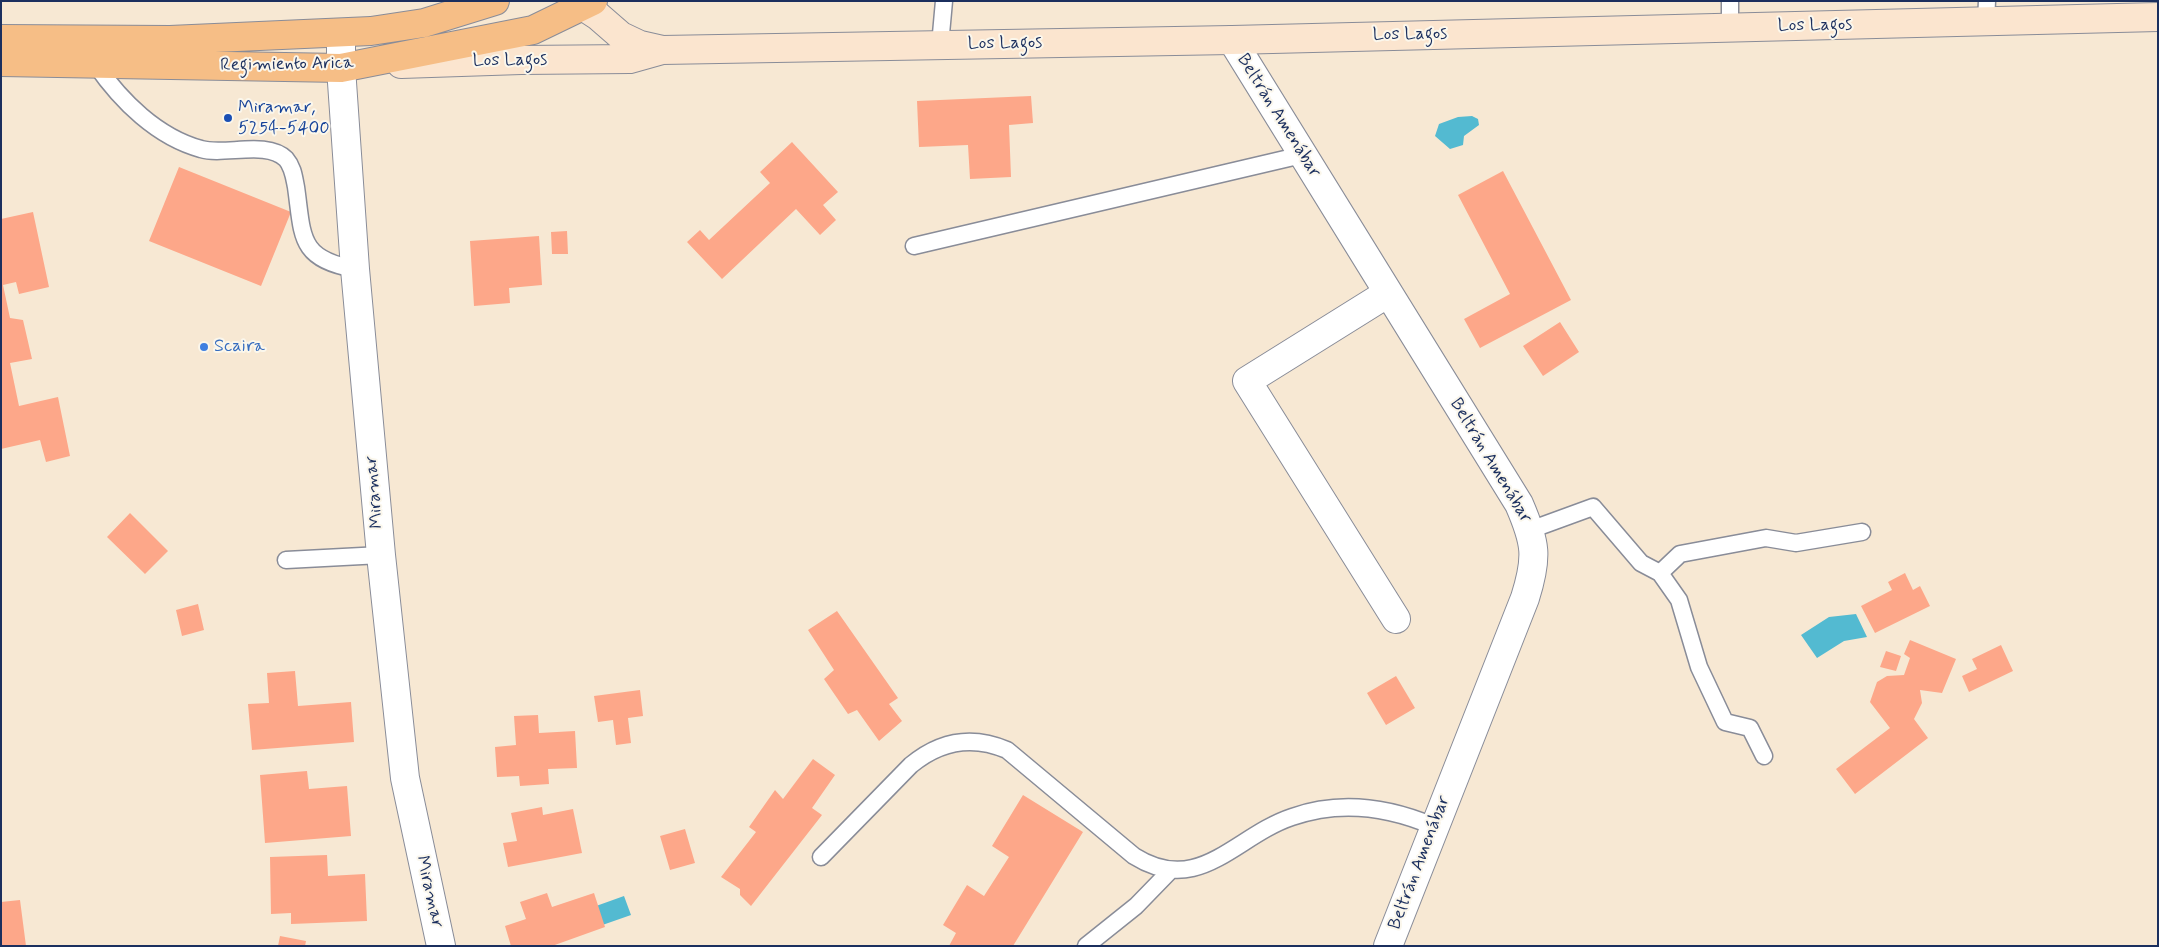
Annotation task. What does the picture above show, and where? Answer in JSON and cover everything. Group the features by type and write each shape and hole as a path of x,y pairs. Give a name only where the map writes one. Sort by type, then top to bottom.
{"main road":[{"name":"Regimiento Arica","path":"1,39 170,40 370,32 424,23 495,1"},
{"name":"Regimiento Arica","path":"1,62 96,65 349,67 533,30 584,3"},
{"name":"Los Lagos","path":"584,3 621,36 640,45 662,50 1232,40 1730,14 1987,11 2158,17"},
{"name":"Los Lagos","path":"349,67 520,60 630,59 662,50"}],"street":[{"name":"Miramar","path":"341,33 349,67 355,269 381,555 405,778 440,944"},
{"name":"Beltrán Amenábar","path":"1232,40 1519,504 1530,530 1534,547 1533,572 1525,598 1433,826 1388,946"},
{"path":"1388,293 1247,381 1396,619"}],"lane":[{"path":"940,46 944,1"},
{"path":"96,65 126,102 143,117 181,141 202,150 268,151 278,154 286,160 292,169 295,180 304,242 323,259 338,266 355,269"},
{"path":"914,246 1302,155"},
{"path":"1530,530 1592,507 1641,563 1660,573 1679,600 1699,667 1725,722 1750,728 1764,756"},
{"path":"1660,573 1680,554 1766,538 1796,544 1862,532"},
{"path":"286,560 381,555"},
{"path":"821,857 910,765 925,753 942,745 960,741 992,744 1008,750 1134,856 1152,866 1171,870 1204,866 1272,825 1315,811 1363,807 1387,810 1433,826"},
{"path":"1086,946 1136,906 1171,870"}],"water":[{"path":"1472,116 1478,119 1479,125 1464,136 1463,145 1450,149 1435,136 1439,124 1458,117"},
{"path":"1856,614 1867,637 1844,641 1817,658 1801,635 1829,617"},
{"path":"624,896 631,915 591,929 585,910"}],"building":[{"path":"1031,96 1033,123 1009,125 1011,177 970,179 968,145 919,147 917,101"},
{"path":"792,142 838,192 823,205 836,220 820,235 796,209 722,279 687,242 700,230 709,240 770,183 760,172"},
{"path":"179,167 291,212 261,286 149,241"},
{"path":"1503,171 1571,300 1480,348 1464,319 1510,294 1458,195"},
{"path":"33,212 49,287 19,294 16,282 3,285 10,318 23,320 32,359 10,363 19,406 58,397 70,456 46,462 40,440 1,449 1,219"},
{"path":"567,231 568,254 552,254 551,232"},
{"path":"539,236 542,285 509,288 510,303 474,306 470,241"},
{"path":"1560,322 1579,352 1543,376 1523,346"},
{"path":"130,513 168,551 145,574 107,537"},
{"path":"1905,573 1913,590 1920,586 1930,606 1875,633 1861,606 1892,590 1888,582"},
{"path":"198,604 204,630 182,636 176,610"},
{"path":"837,611 898,698 889,704 902,721 879,741 857,710 848,714 824,679 834,670 808,630"},
{"path":"1910,640 1956,659 1942,693 1920,690 1922,703 1914,719 1928,738 1855,794 1836,769 1890,728 1870,702 1877,682 1887,676 1904,675 1910,658 1904,654"},
{"path":"2001,645 2013,671 1969,692 1962,676 1977,669 1972,659"},
{"path":"1886,651 1901,656 1896,671 1880,667"},
{"path":"295,671 298,706 351,702 354,742 252,750 248,704 269,703 267,673"},
{"path":"1396,676 1415,708 1386,725 1367,693"},
{"path":"640,690 643,716 628,718 631,743 616,745 613,720 598,722 594,696"},
{"path":"538,715 539,733 575,731 577,768 548,769 549,784 520,786 519,776 497,777 495,747 516,745 514,716"},
{"path":"813,759 835,775 812,808 822,815 751,906 740,895 740,889 721,877 756,832 749,827 775,790 783,799"},
{"path":"307,771 309,789 347,786 351,836 265,843 260,775"},
{"path":"1023,795 1083,832 1013,946 949,946 956,933 943,925 967,885 984,896 1009,857 992,846"},
{"path":"542,807 543,815 573,809 582,853 508,867 503,843 517,841 511,813"},
{"path":"685,829 695,863 670,870 660,836"},
{"path":"327,855 328,876 365,874 367,921 291,924 291,913 271,914 270,857"},
{"path":"547,893 552,907 594,893 605,927 552,946 511,946 505,926 526,919 520,902"},
{"path":"20,900 26,946 1,946 1,902"},
{"path":"280,936 306,941 305,946 278,946"}],"place":[{"name":"Miramar, 5254-5400","path":"228,118"},
{"name":"Scaira","path":"204,347"}]}
